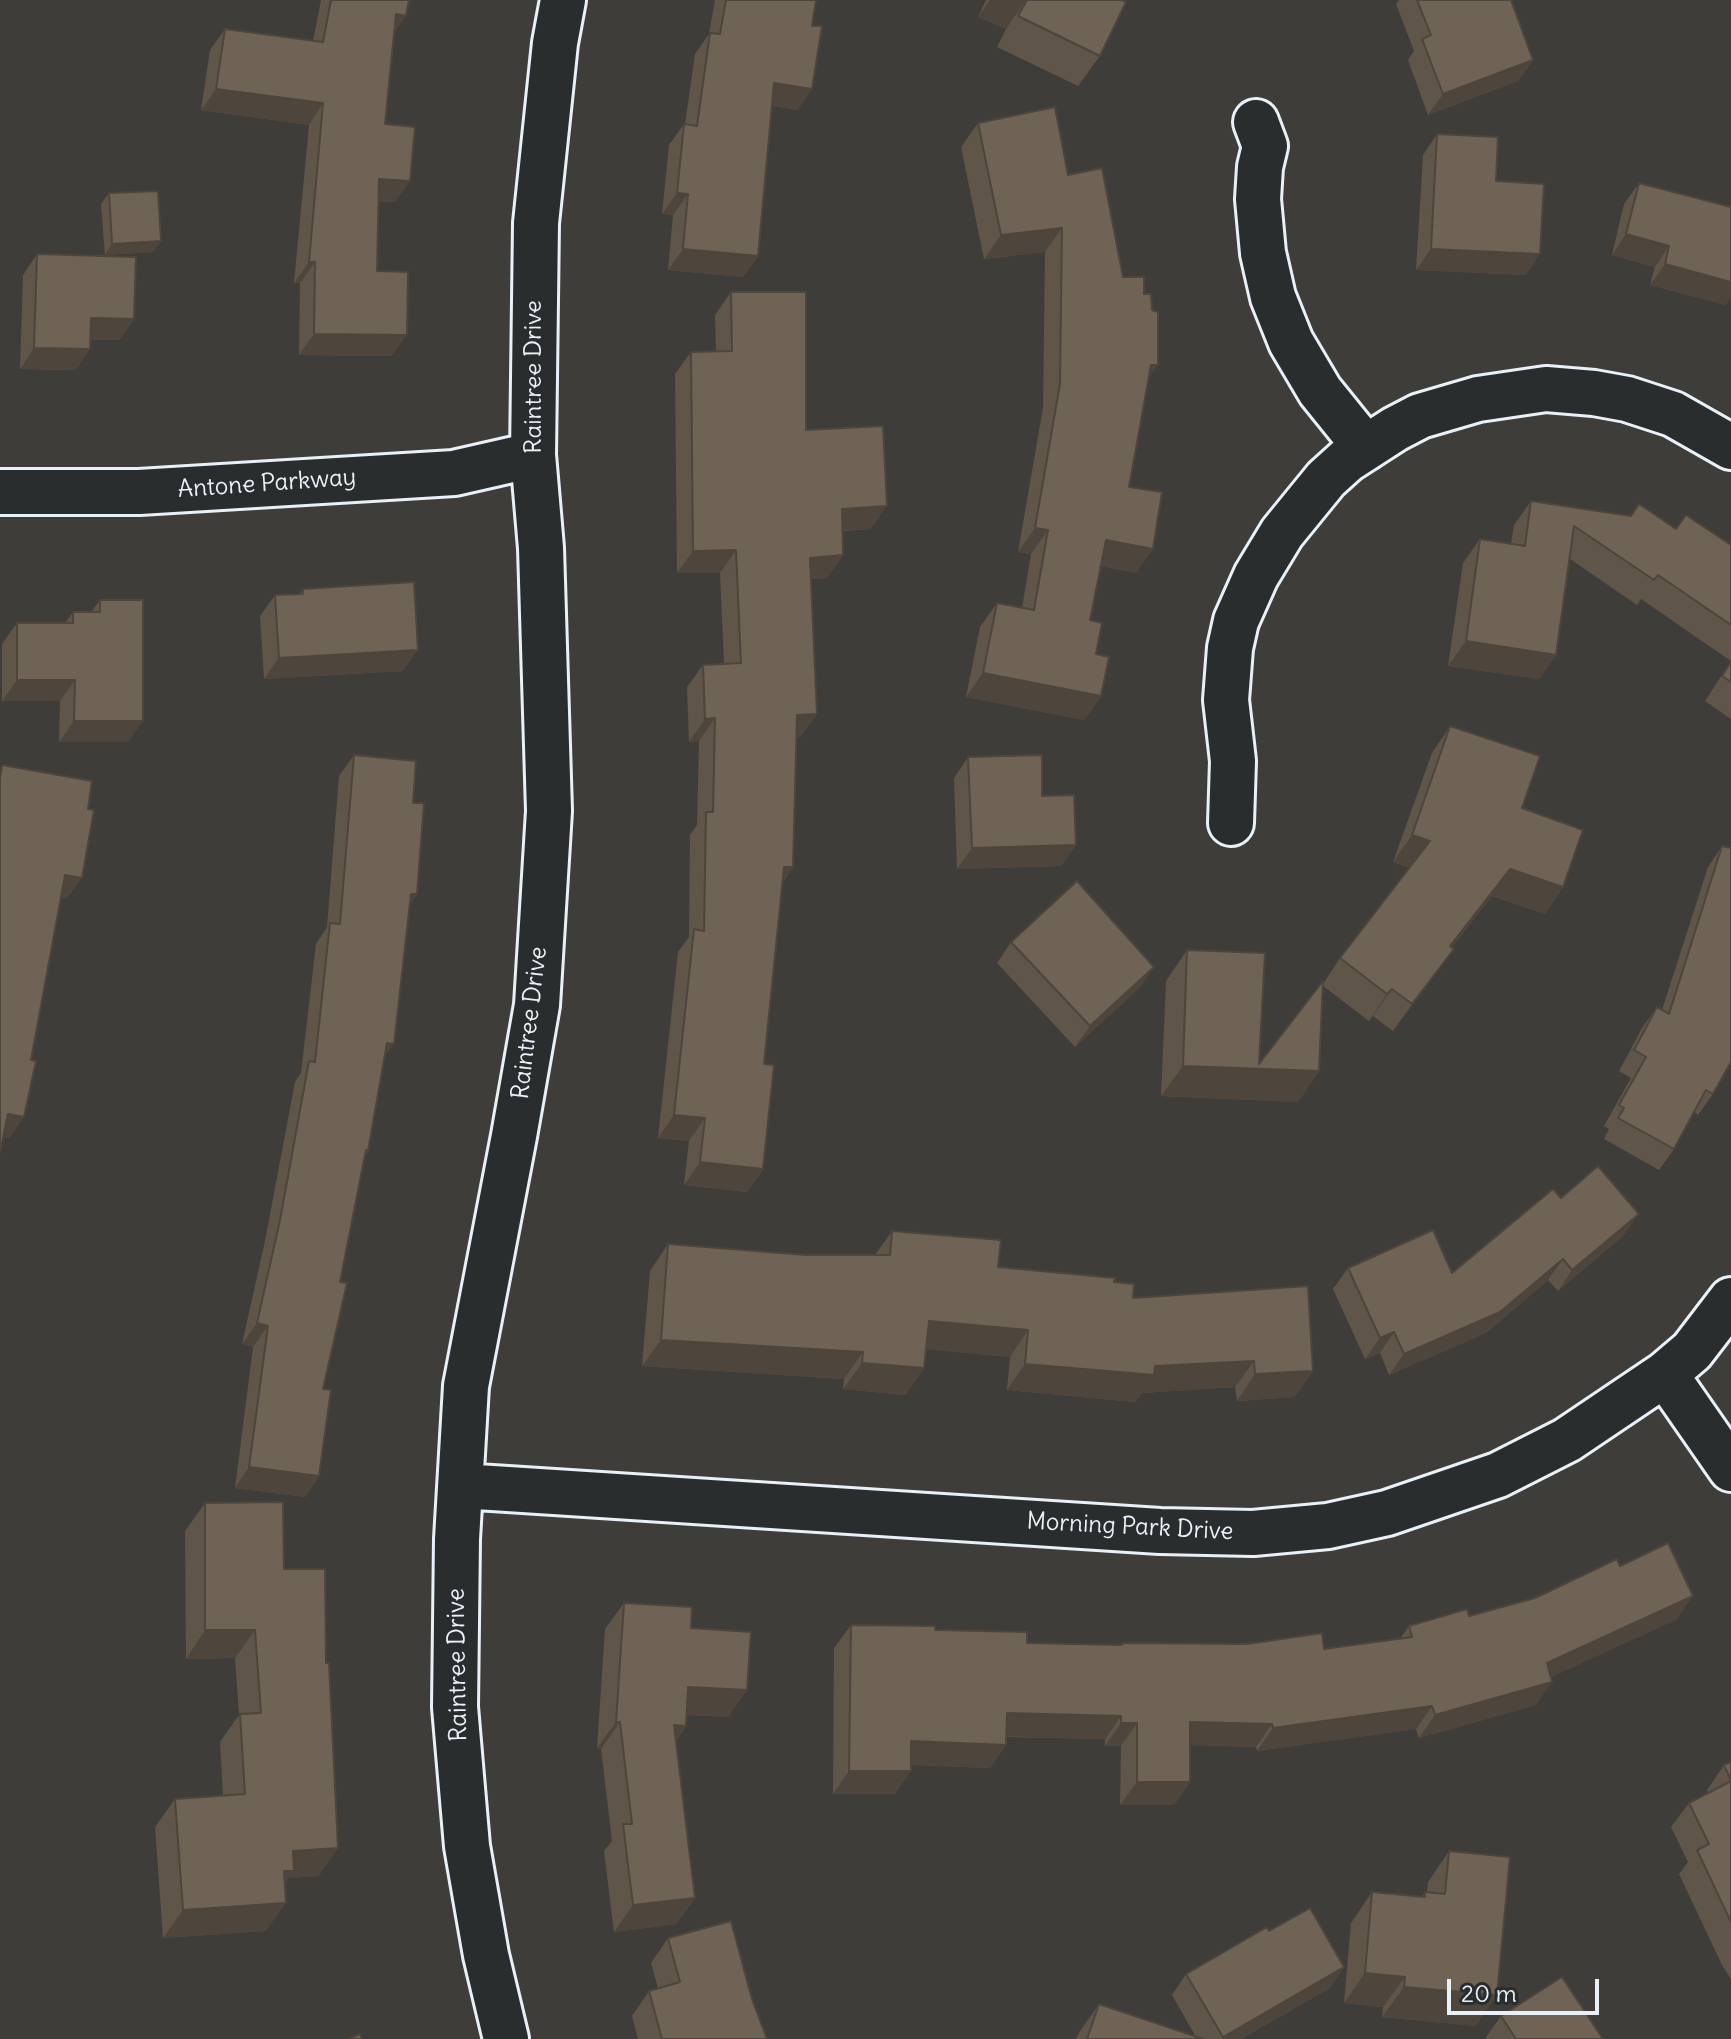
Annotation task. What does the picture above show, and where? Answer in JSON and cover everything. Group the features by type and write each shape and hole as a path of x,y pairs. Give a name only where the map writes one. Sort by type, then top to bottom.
{"street":[{"name":"Raintree Drive","path":"506,2039 486,1955 467,1846 455,1707 457,1539 466,1386 537,1005 549,811 541,548 533,455 536,223 555,43 563,0"},
{"path":"1256,122 1265,146 1258,199 1263,253 1273,297 1291,342 1320,391 1366,448"},
{"path":"1231,823 1233,761 1226,700 1230,648 1236,621 1256,576 1282,533 1326,479 1347,460 1420,416 1478,399 1546,389 1627,399 1673,414 1731,447"},
{"name":"Antone Parkway","path":"0,492 139,492 454,473 533,455"},
{"name":"Morning Park Drive","path":"461,1486 1160,1531 1253,1533 1328,1526 1387,1513 1498,1475 1567,1440 1665,1374 1692,1351 1731,1300"},
{"path":"1665,1374 1731,1469"}],"building":[{"path":"331,0 409,0 406,16 396,14 385,124 415,127 410,181 379,179 377,271 408,272 407,335 314,334 315,262 309,262 323,103 216,89 225,29 323,42"},
{"path":"726,0 816,0 812,26 822,26 812,89 774,83 758,256 683,249 688,194 677,193 684,124 697,126 710,33 720,34"},
{"path":"1027,0 1126,2 1100,56 1018,16"},
{"path":"1417,0 1511,0 1533,60 1443,94 1422,39 1431,35"},
{"path":"1055,107 1068,175 1102,168 1123,277 1144,277 1144,294 1151,294 1152,310 1158,312 1158,365 1151,365 1129,487 1162,492 1153,549 1106,540 1090,620 1102,623 1096,654 1109,657 1101,696 983,673 997,603 1034,610 1048,530 1035,528 1060,384 1062,228 1001,235 978,123"},
{"path":"1437,134 1498,137 1496,181 1544,184 1540,254 1431,249"},
{"path":"1639,183 1731,207 1731,282 1665,264 1669,246 1626,234"},
{"path":"158,191 161,241 112,244 109,193"},
{"path":"37,254 136,257 134,319 91,318 90,349 34,348"},
{"path":"731,292 806,292 806,430 883,426 887,506 842,509 843,555 810,558 817,714 797,715 793,867 784,867 764,1064 774,1065 763,1169 700,1162 705,1118 674,1115 694,929 704,931 706,812 713,812 715,718 705,719 703,665 741,663 736,550 693,551 691,352 732,351"},
{"path":"1531,501 1631,516 1639,504 1676,529 1686,515 1731,545 1731,625 1658,575 1654,580 1574,526 1556,655 1466,641 1480,539 1525,546"},
{"path":"414,582 418,650 279,658 275,595 303,594 303,589"},
{"path":"100,600 143,600 143,721 74,721 75,680 17,680 17,623 73,623 73,612 100,612"},
{"path":"1731,662 1731,682 1722,676"},
{"path":"1450,726 1540,756 1522,808 1583,830 1563,887 1510,869 1450,946 1454,949 1412,1004 1392,989 1387,994 1340,958 1430,841 1412,835"},
{"path":"354,755 416,761 413,803 424,803 417,894 411,894 394,1044 387,1043 340,1282 347,1283 323,1389 331,1390 319,1476 249,1467 268,1326 257,1323 280,1220 309,1061 315,1062 330,923 340,924"},
{"path":"1042,755 1042,796 1074,795 1076,845 972,848 968,757"},
{"path":"2,765 92,781 88,809 94,810 82,878 65,875 31,1060 36,1061 24,1117 8,1114 0,1152 0,778"},
{"path":"1722,846 1731,848 1731,1062 1713,1094 1706,1090 1674,1149 1618,1118 1624,1108 1619,1105 1646,1057 1634,1050 1657,1007 1669,1014"},
{"path":"1077,881 1154,967 1090,1026 1011,942"},
{"path":"1187,950 1265,953 1259,1064 1323,981 1319,1071 1183,1066"},
{"path":"1598,1166 1639,1214 1572,1270 1563,1259 1500,1312 1404,1354 1394,1332 1380,1338 1348,1268 1433,1230 1452,1273 1553,1189 1561,1198"},
{"path":"892,1231 1001,1240 998,1267 1115,1278 1114,1282 1134,1284 1133,1298 1308,1286 1313,1371 1255,1374 1254,1361 1155,1366 1154,1375 1025,1364 1028,1330 929,1321 924,1368 862,1363 863,1352 661,1340 668,1244 806,1255 890,1255"},
{"path":"283,1502 284,1569 325,1569 326,1663 329,1663 338,1848 293,1851 294,1871 284,1871 286,1903 183,1910 175,1799 245,1794 240,1714 261,1713 255,1630 205,1630 205,1503"},
{"path":"1668,1543 1693,1596 1547,1663 1552,1682 1435,1715 1432,1706 1273,1728 1272,1724 1190,1722 1190,1782 1137,1782 1137,1723 1121,1723 1121,1716 1007,1713 1006,1745 911,1741 911,1771 849,1771 851,1625 1027,1632 1027,1643 1122,1645 1247,1644 1322,1633 1324,1649 1412,1637 1409,1626 1467,1609 1469,1616 1535,1598 1617,1559 1620,1566"},
{"path":"624,1603 692,1607 691,1628 751,1632 747,1690 688,1687 686,1726 674,1725 695,1898 633,1905 623,1824 632,1824 620,1722 616,1722"},
{"path":"1731,1762 1731,1780 1724,1765"},
{"path":"1731,1781 1731,1922 1697,1850 1709,1844 1689,1803"},
{"path":"1449,1851 1510,1857 1497,1995 1404,1987 1405,1977 1365,1973 1372,1892 1425,1897 1425,1892 1445,1894"},
{"path":"1310,1908 1344,1967 1223,2037 1186,1974 1267,1927 1269,1931"},
{"path":"731,1921 752,1999 767,2039 662,2039 649,1991 680,1982 668,1938"},
{"path":"1562,1977 1603,2039 1516,2039 1501,2016"},
{"path":"1099,2004 1203,2039 1087,2039"}]}
